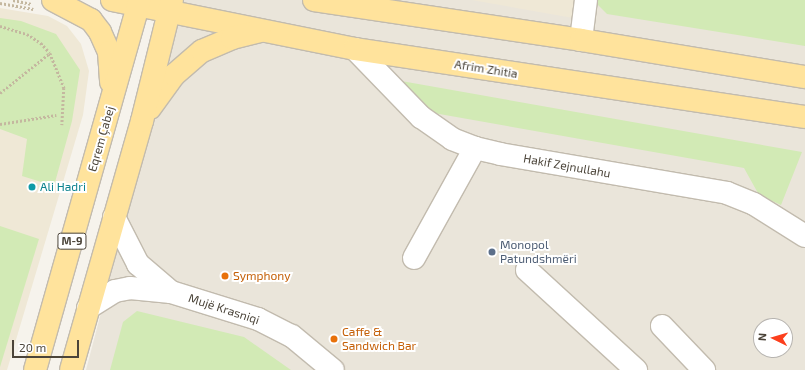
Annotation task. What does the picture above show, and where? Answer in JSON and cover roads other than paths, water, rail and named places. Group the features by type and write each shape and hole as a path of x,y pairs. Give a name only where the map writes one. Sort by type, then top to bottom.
{"main road":[{"name":"Afrim Zhitia","path":"112,0 170,5 272,31 355,49 805,117"},
{"path":"314,0 581,40 805,77"},
{"name":"Eqrem Çabej","path":"35,370 139,2"},
{"path":"44,5 91,20 106,43 109,52 111,82 109,111"},
{"name":"M-9","path":"71,370 142,121 170,5"},
{"path":"142,121 174,75 202,51 232,38 257,32 272,31"}],"street":[{"path":"581,40 586,0"},
{"name":"Hakif Zejnullahu","path":"355,49 421,117 452,139 475,148 727,193 754,204 805,236"},
{"path":"414,258 475,148"},
{"path":"114,217 138,264 171,292"},
{"path":"527,270 636,370"},
{"path":"88,308 115,291 130,288 171,292"},
{"name":"Mujë Krasniqi","path":"171,292 258,319 292,336 333,370"},
{"path":"662,326 704,370"}],"place":[{"name":"Ali Hadri","path":"32,187"},
{"name":"Monopol Patundshmëri","path":"492,252"},
{"name":"Symphony","path":"225,276"},
{"name":"Caffe & Sandwich Bar","path":"334,339"}]}
